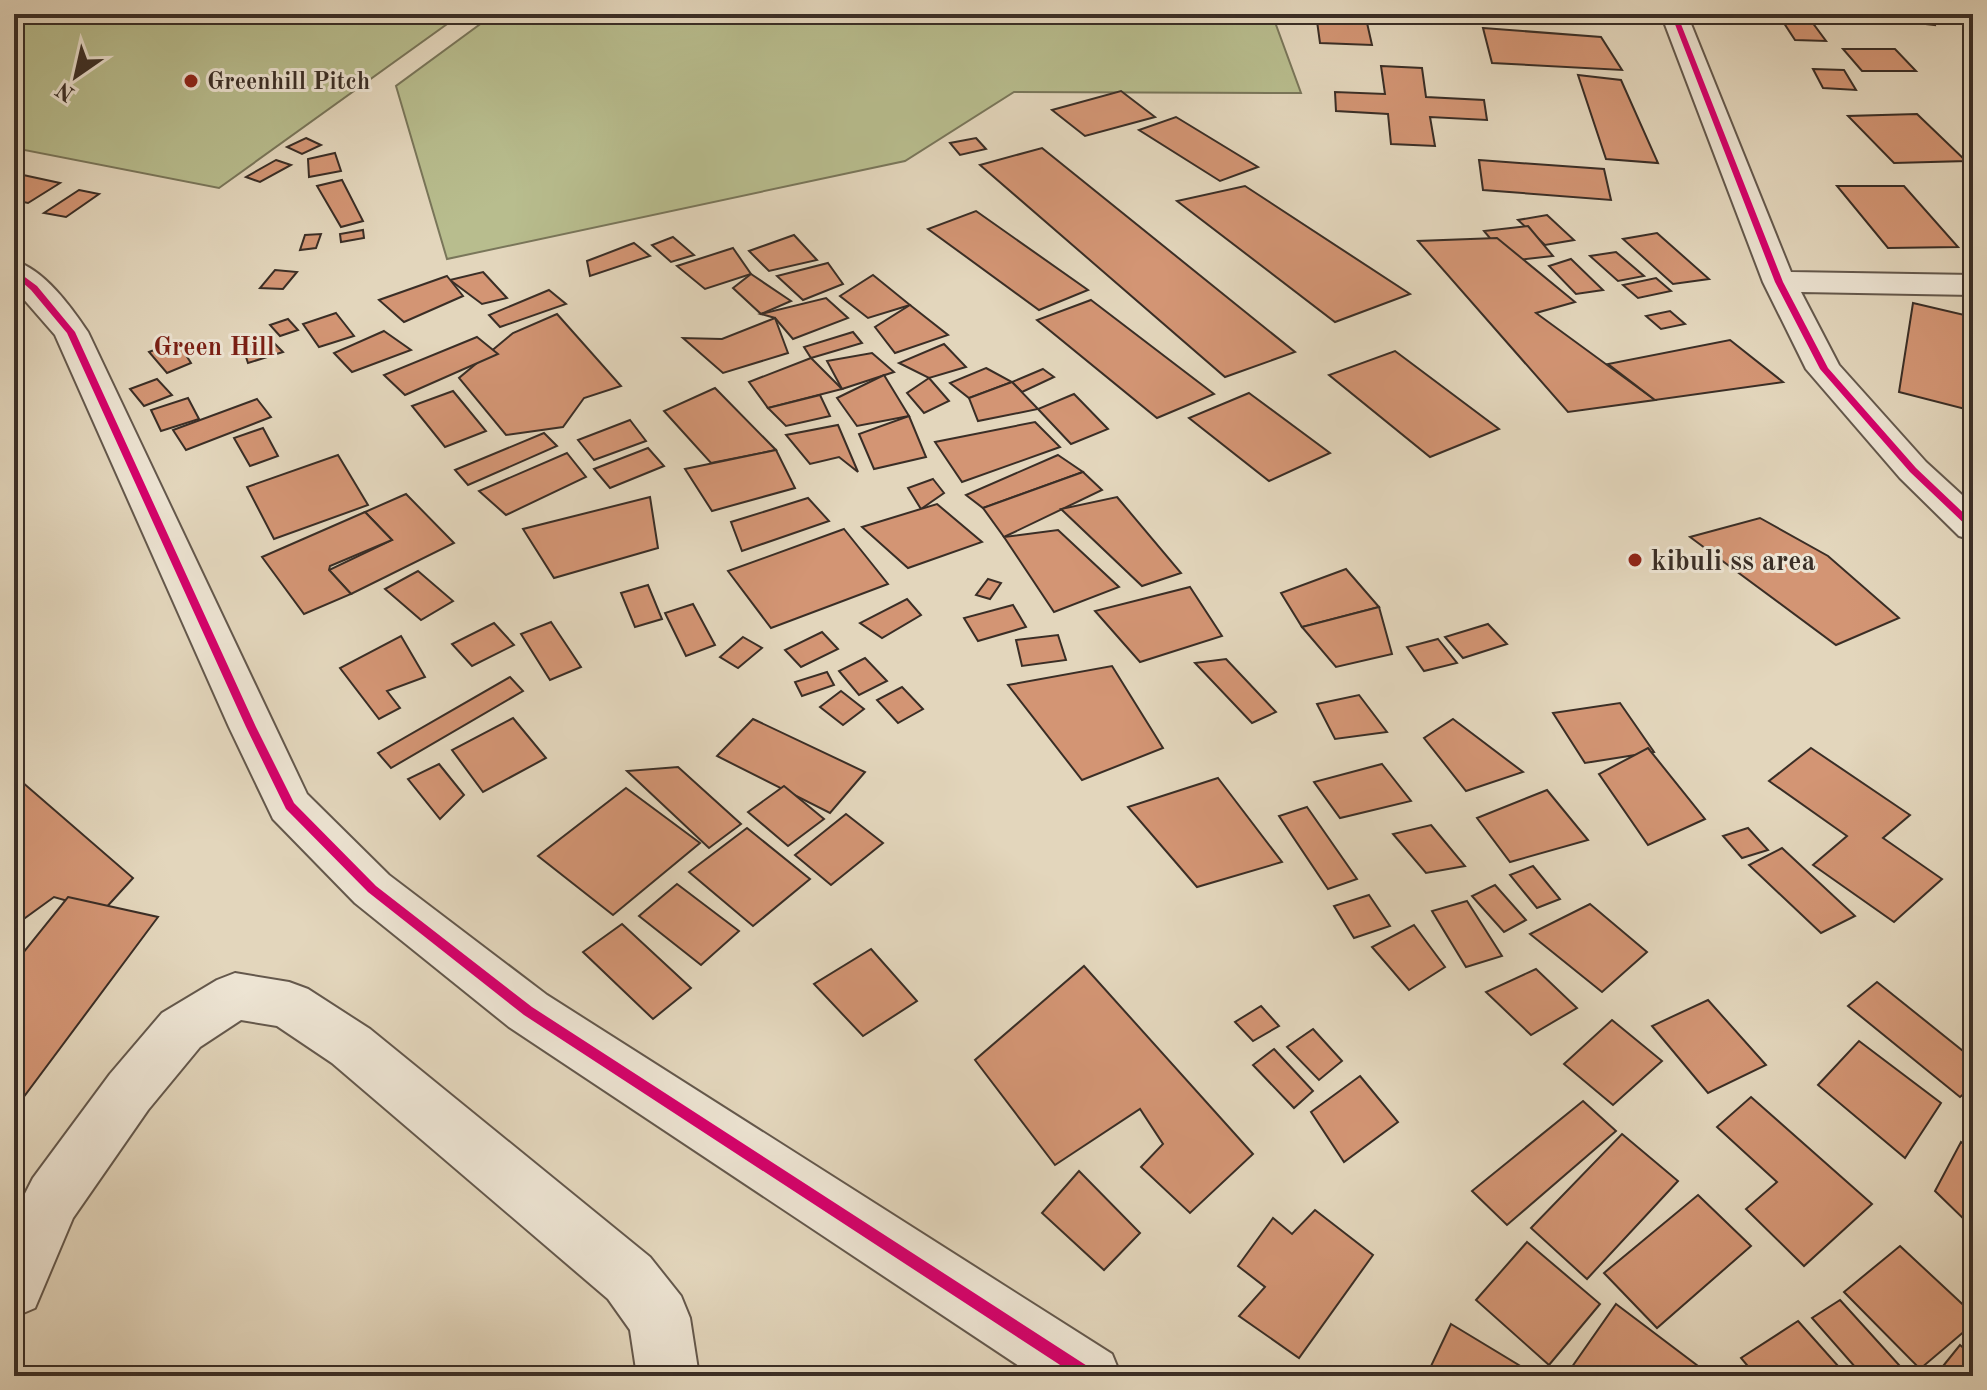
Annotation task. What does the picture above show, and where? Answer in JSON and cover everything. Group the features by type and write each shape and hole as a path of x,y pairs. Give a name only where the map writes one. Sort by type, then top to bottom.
{"street":[{"path":"1674,14 1779,282 1824,369 1913,470 1973,527"},
{"path":"14,271 34,288 71,332 290,806 372,889 528,1011 1090,1376"},
{"path":"1779,282 1973,285"},
{"path":"14,1287 19,1268 53,1198 129,1092 181,1030 235,996 289,1005 351,1046 629,1278 659,1318 668,1376"}],"green space":[{"name":"Greenhill Pitch","path":"14,14 461,14 219,188 14,148"},
{"path":"494,14 1272,14 1301,93 1014,92 905,161 447,259 396,86"}],"building":[{"path":"1316,14 1365,14 1372,45 1320,43"},
{"path":"1838,14 1841,19 1782,16"},
{"path":"1899,14 1934,18 1935,25 1900,21"},
{"path":"1780,17 1809,18 1826,41 1795,40"},
{"path":"1483,28 1601,37 1622,70 1492,63"},
{"path":"1843,49 1895,49 1916,71 1862,71"},
{"path":"1381,66 1422,68 1426,97 1484,100 1487,120 1430,117 1435,146 1391,144 1388,114 1336,111 1335,92 1385,94"},
{"path":"1813,69 1844,70 1856,90 1823,88"},
{"path":"1578,75 1621,80 1658,163 1606,159"},
{"path":"1121,91 1155,117 1085,136 1052,110"},
{"path":"1917,114 1966,161 1894,163 1848,116"},
{"path":"1176,117 1258,167 1220,181 1139,130"},
{"path":"306,138 321,145 302,154 287,147"},
{"path":"976,138 986,149 960,155 950,143"},
{"path":"1042,148 1295,352 1225,377 980,165"},
{"path":"335,153 341,171 309,177 308,159"},
{"path":"276,160 291,165 260,182 246,177"},
{"path":"1479,160 1604,169 1611,200 1483,190"},
{"path":"14,173 60,183 28,203 14,200"},
{"path":"342,180 363,221 341,227 317,186"},
{"path":"1245,186 1410,294 1335,322 1177,201"},
{"path":"1837,186 1904,186 1958,247 1888,248"},
{"path":"79,190 99,194 66,217 44,213"},
{"path":"976,211 1088,290 1039,310 928,229"},
{"path":"1547,215 1574,240 1545,245 1518,220"},
{"path":"1528,226 1553,256 1509,261 1484,231"},
{"path":"363,230 364,238 341,242 340,234"},
{"path":"1657,233 1709,279 1673,284 1623,239"},
{"path":"321,234 316,248 300,250 305,235"},
{"path":"794,235 817,260 769,271 749,251"},
{"path":"673,237 694,255 671,262 652,245"},
{"path":"1497,238 1575,302 1536,313 1655,400 1568,412 1418,241"},
{"path":"634,243 650,256 590,276 587,261"},
{"path":"733,248 751,274 705,289 677,266"},
{"path":"1616,252 1644,276 1618,281 1590,256"},
{"path":"1571,259 1603,290 1576,294 1549,266"},
{"path":"828,263 843,284 803,300 777,276"},
{"path":"275,270 297,272 283,289 260,288"},
{"path":"483,272 507,298 482,304 450,280"},
{"path":"751,274 791,301 761,314 733,288"},
{"path":"873,275 910,305 868,318 840,296"},
{"path":"447,276 463,296 404,322 379,300"},
{"path":"1656,278 1671,291 1638,298 1623,285"},
{"path":"549,290 566,304 500,327 489,315"},
{"path":"826,298 848,318 793,339 775,318 761,314"},
{"path":"1091,300 1214,394 1157,418 1037,320"},
{"path":"1913,303 1973,317 1973,411 1899,392"},
{"path":"910,305 948,335 895,353 875,327"},
{"path":"1670,311 1685,324 1661,329 1646,316"},
{"path":"336,313 354,336 319,347 303,324"},
{"path":"557,314 621,386 584,398 563,427 506,435 459,378 513,333"},
{"path":"775,318 788,353 723,373 683,338 722,339"},
{"path":"288,319 298,330 280,336 270,325"},
{"path":"384,331 411,350 352,372 334,353"},
{"path":"853,332 862,343 811,358 804,347"},
{"path":"477,337 498,354 405,395 384,375"},
{"path":"270,339 283,352 248,363 243,348"},
{"path":"1730,340 1783,382 1655,400 1608,364"},
{"path":"177,341 191,363 167,373 149,352"},
{"path":"944,344 966,367 929,378 899,363"},
{"path":"1395,351 1499,429 1430,457 1329,375"},
{"path":"872,353 894,372 842,389 827,361"},
{"path":"811,358 842,389 768,408 749,382"},
{"path":"986,368 1012,382 969,398 950,383"},
{"path":"1043,369 1054,377 1022,392 1012,382"},
{"path":"884,375 909,416 857,426 837,398"},
{"path":"929,378 949,401 924,413 907,393"},
{"path":"157,379 172,395 144,406 130,389"},
{"path":"1012,382 1038,409 978,421 969,398"},
{"path":"715,388 776,450 711,463 664,411"},
{"path":"453,391 486,431 445,447 412,406"},
{"path":"1249,393 1330,453 1269,481 1189,418"},
{"path":"1074,394 1108,429 1071,444 1038,409"},
{"path":"820,395 830,416 786,426 768,408"},
{"path":"188,398 199,419 161,431 151,410"},
{"path":"257,399 271,417 186,450 173,430"},
{"path":"909,416 926,457 874,469 859,434"},
{"path":"630,420 646,441 594,460 578,440"},
{"path":"1035,422 1060,447 962,482 935,442"},
{"path":"838,425 858,472 839,457 810,464 786,435"},
{"path":"263,428 278,456 250,466 234,438"},
{"path":"544,433 557,446 468,485 455,470"},
{"path":"648,448 664,466 610,488 594,469"},
{"path":"776,450 795,488 712,511 685,469"},
{"path":"567,453 586,477 506,515 479,491"},
{"path":"338,455 368,505 274,539 247,487"},
{"path":"1058,455 1083,472 983,508 966,495"},
{"path":"1083,472 1102,490 1004,537 983,508"},
{"path":"933,479 944,493 921,509 908,488"},
{"path":"406,494 454,543 351,594 329,570 392,540 365,512"},
{"path":"650,497 658,548 554,578 523,529"},
{"path":"1117,497 1181,573 1142,586 1061,509"},
{"path":"808,498 829,521 742,551 731,522"},
{"path":"937,504 982,542 908,568 862,527"},
{"path":"365,512 392,540 330,566 329,570 351,594 304,614 262,557"},
{"path":"1760,518 1828,556 1899,618 1836,645 1690,537"},
{"path":"844,529 888,584 771,628 728,571"},
{"path":"1058,530 1119,587 1054,612 1004,537"},
{"path":"1346,569 1379,607 1302,627 1281,593"},
{"path":"418,571 453,601 421,620 385,589"},
{"path":"988,579 1001,583 990,599 976,595"},
{"path":"648,585 662,619 635,627 621,593"},
{"path":"1190,587 1222,636 1140,662 1095,611"},
{"path":"907,599 921,615 882,638 860,623"},
{"path":"693,604 715,645 686,656 665,613"},
{"path":"1013,605 1026,627 978,641 964,618"},
{"path":"1379,607 1392,654 1336,667 1302,627"},
{"path":"551,622 581,667 550,680 521,634"},
{"path":"494,623 514,645 472,666 452,644"},
{"path":"1488,624 1507,644 1463,658 1445,637"},
{"path":"822,632 838,649 801,667 785,650"},
{"path":"1058,635 1066,660 1022,666 1016,640"},
{"path":"401,636 425,677 387,691 400,708 379,719 340,668"},
{"path":"743,637 762,648 738,668 720,657"},
{"path":"1438,639 1457,663 1424,671 1407,647"},
{"path":"865,658 887,681 859,695 839,671"},
{"path":"1226,659 1276,712 1252,723 1195,663"},
{"path":"1112,666 1163,748 1082,780 1008,685"},
{"path":"827,672 834,685 802,696 795,682"},
{"path":"510,677 523,691 391,768 378,753"},
{"path":"902,687 923,709 898,723 877,700"},
{"path":"841,691 864,709 843,725 820,707"},
{"path":"1359,695 1387,732 1335,739 1317,704"},
{"path":"1620,703 1654,752 1585,763 1553,713"},
{"path":"513,718 546,758 483,792 452,750"},
{"path":"753,719 865,772 830,813 717,756"},
{"path":"1453,719 1523,772 1466,791 1424,738"},
{"path":"1648,748 1705,819 1648,845 1599,774"},
{"path":"1811,748 1910,815 1883,838 1942,879 1894,922 1813,865 1847,836 1769,781"},
{"path":"439,764 464,795 440,819 408,779"},
{"path":"1382,764 1411,801 1340,818 1314,782"},
{"path":"678,767 741,824 709,848 627,771"},
{"path":"14,775 133,878 103,911 54,897 14,926"},
{"path":"1218,778 1282,862 1197,887 1128,807"},
{"path":"784,786 824,819 788,846 748,812"},
{"path":"626,788 700,843 613,915 538,856"},
{"path":"1547,790 1588,840 1510,862 1477,818"},
{"path":"1307,807 1357,879 1328,889 1279,816"},
{"path":"846,814 883,843 831,885 795,855"},
{"path":"1431,825 1465,866 1426,873 1393,834"},
{"path":"747,828 810,879 753,926 689,872"},
{"path":"1748,828 1768,850 1742,858 1723,836"},
{"path":"1782,848 1855,916 1821,933 1749,865"},
{"path":"1533,866 1560,899 1537,908 1510,875"},
{"path":"677,884 739,931 701,965 639,916"},
{"path":"1495,885 1526,920 1504,932 1472,896"},
{"path":"1369,895 1390,926 1354,938 1334,906"},
{"path":"68,897 158,917 14,1110 14,964"},
{"path":"1467,901 1502,956 1466,967 1432,911"},
{"path":"1590,904 1647,952 1602,992 1530,934"},
{"path":"622,924 691,988 653,1019 583,952"},
{"path":"1414,925 1445,967 1409,990 1372,947"},
{"path":"871,949 917,1001 863,1036 814,984"},
{"path":"1084,966 1253,1154 1190,1213 1141,1167 1163,1144 1140,1109 1055,1165 975,1060"},
{"path":"1536,969 1577,1008 1531,1035 1486,992"},
{"path":"1877,982 1973,1059 1973,1086 1960,1097 1848,1006"},
{"path":"1708,1000 1766,1065 1708,1093 1652,1026"},
{"path":"1261,1006 1279,1026 1253,1041 1235,1022"},
{"path":"1612,1020 1662,1061 1613,1105 1564,1064"},
{"path":"1313,1029 1342,1061 1319,1080 1287,1047"},
{"path":"1859,1041 1941,1103 1905,1158 1818,1085"},
{"path":"1274,1049 1313,1091 1294,1108 1253,1065"},
{"path":"1360,1076 1398,1122 1344,1162 1311,1112"},
{"path":"1751,1097 1872,1204 1804,1266 1746,1209 1777,1182 1717,1127"},
{"path":"1583,1101 1616,1131 1507,1225 1472,1191"},
{"path":"1622,1134 1678,1181 1587,1279 1531,1228"},
{"path":"1961,1142 1973,1152 1973,1228 1935,1191"},
{"path":"1079,1171 1140,1233 1104,1270 1042,1213"},
{"path":"1698,1195 1751,1246 1657,1328 1604,1273"},
{"path":"1315,1210 1373,1255 1299,1358 1239,1316 1265,1287 1238,1266 1273,1218 1292,1234"},
{"path":"1527,1242 1600,1304 1549,1365 1476,1300"},
{"path":"1900,1246 1973,1314 1973,1324 1920,1369 1844,1292"},
{"path":"1840,1300 1909,1376 1863,1376 1812,1318"},
{"path":"1616,1304 1698,1366 1691,1376 1567,1374"},
{"path":"1798,1321 1847,1376 1756,1376 1741,1358"},
{"path":"1451,1324 1537,1376 1447,1376 1431,1366"},
{"path":"1960,1345 1973,1356 1973,1376 1935,1376"}],"cycle path":[{"path":"1674,14 1779,282 1824,369 1913,470 1973,527"},
{"path":"14,271 34,288 71,332 290,806 372,889 528,1011 1090,1376"}],"place":[{"name":"Greenhill Pitch","path":"191,81"},
{"name":"kibuli ss area","path":"1635,560"}],"district":[{"name":"Green Hill","path":"214,346"}]}
